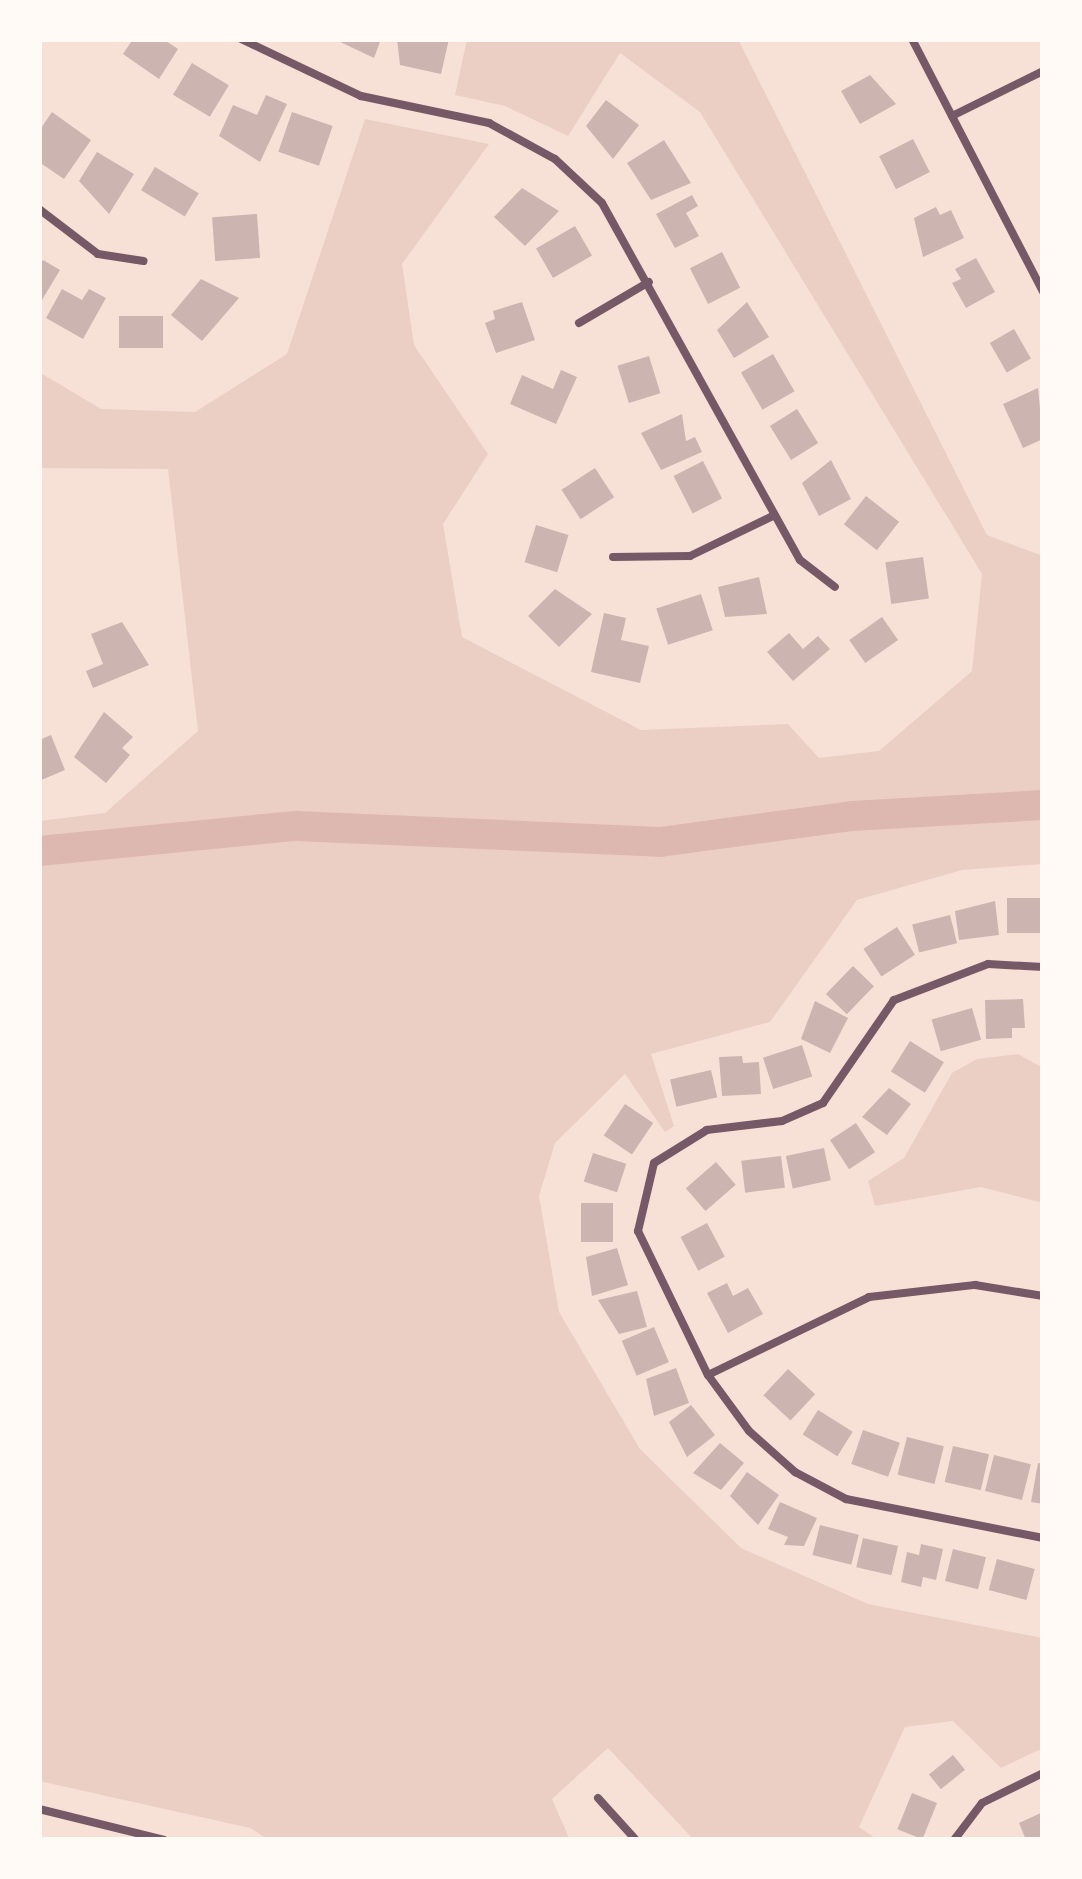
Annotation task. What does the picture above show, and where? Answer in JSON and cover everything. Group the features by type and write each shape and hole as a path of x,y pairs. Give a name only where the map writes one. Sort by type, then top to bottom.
{"street":[{"path":"241,39 361,96 489,123 555,159 602,203 800,560 835,587"},
{"path":"912,39 1043,292"},
{"path":"952,116 1043,71"},
{"path":"39,209 98,254 143,261"},
{"path":"579,323 649,282"},
{"path":"614,557 690,556 776,515"},
{"path":"1043,967 988,964 894,1000 823,1103 782,1121 707,1130 654,1163 638,1231 708,1375 749,1431 795,1472 846,1498 1043,1538"},
{"path":"708,1375 868,1297 975,1285 1043,1296"},
{"path":"953,1840 982,1803 1043,1773"},
{"path":"598,1798 636,1840"},
{"path":"39,1809 164,1840"}],"shaded area":[{"path":"467,39 738,39 987,535 1043,556 1043,864 962,870 857,900 770,1022 651,1054 674,1126 665,1132 625,1074 555,1143 539,1196 559,1312 640,1449 741,1548 868,1604 1043,1638 1043,1748 1001,1768 953,1721 905,1727 859,1827 878,1840 694,1840 608,1748 552,1799 570,1840 269,1840 250,1828 39,1781 39,821 105,813 198,731 168,469 39,468 39,372 101,409 195,412 287,354 365,119 489,144 402,264 414,345 488,454 443,524 462,637 641,730 788,724 819,758 879,751 972,671 982,574 700,112 620,53 568,136 505,106 455,95"},
{"path":"1018,1054 1043,1068 1043,1203 981,1187 875,1206 868,1181 904,1158 952,1073 977,1059"}],"building":[{"path":"133,39 163,39 178,49 159,79 123,54"},
{"path":"334,39 381,39 374,58"},
{"path":"397,39 449,39 441,74 400,65"},
{"path":"192,63 229,85 210,117 173,95"},
{"path":"870,75 896,104 860,124 841,91"},
{"path":"266,95 287,104 260,162 219,136 233,105 257,115"},
{"path":"606,100 639,125 613,159 586,126"},
{"path":"52,112 91,140 64,179 39,162 39,131"},
{"path":"292,112 333,126 319,166 278,152"},
{"path":"913,139 930,172 896,189 879,156"},
{"path":"664,140 691,183 651,200 627,163"},
{"path":"97,152 134,174 109,214 79,181"},
{"path":"155,167 199,193 185,216 141,190"},
{"path":"522,188 559,211 525,246 494,217"},
{"path":"692,195 698,206 686,213 699,236 675,248 656,214"},
{"path":"936,207 940,215 951,210 964,238 923,257 914,218"},
{"path":"257,214 260,258 215,261 212,217"},
{"path":"575,226 592,255 553,278 536,248"},
{"path":"722,252 740,288 708,304 690,268"},
{"path":"976,258 995,292 966,308 952,283 961,279 955,269"},
{"path":"43,260 60,270 39,305 39,266"},
{"path":"201,279 239,298 202,341 171,315"},
{"path":"62,289 82,300 89,289 106,298 83,339 46,318"},
{"path":"522,302 535,340 496,353 485,323 495,319 493,311"},
{"path":"747,302 769,337 734,358 717,330"},
{"path":"119,316 163,316 163,348 119,348"},
{"path":"1014,329 1031,358 1007,372 990,343"},
{"path":"773,354 794,391 762,410 741,373"},
{"path":"649,356 660,393 629,403 617,366"},
{"path":"561,370 577,377 556,424 510,404 522,375 553,389"},
{"path":"1038,388 1043,439 1023,448 1003,404"},
{"path":"797,409 818,443 791,460 770,426"},
{"path":"682,414 686,441 695,437 702,452 661,470 641,433"},
{"path":"831,460 851,499 819,516 802,483"},
{"path":"703,461 722,498 693,513 674,476"},
{"path":"595,468 614,497 581,519 561,490"},
{"path":"866,496 899,522 877,550 844,524"},
{"path":"536,525 569,535 557,572 525,562"},
{"path":"923,557 929,599 891,604 885,562"},
{"path":"759,577 767,614 725,617 718,587"},
{"path":"555,589 592,614 559,647 528,616"},
{"path":"701,594 713,630 668,645 656,609"},
{"path":"604,613 626,618 621,640 649,646 640,683 591,672"},
{"path":"882,617 898,640 865,663 849,640"},
{"path":"122,622 149,665 93,688 86,671 103,664 91,634"},
{"path":"789,633 803,649 818,636 830,649 793,681 767,652"},
{"path":"104,712 133,737 122,748 130,755 106,783 74,757"},
{"path":"51,735 65,770 39,781 39,740"},
{"path":"1007,898 1043,898 1043,933 1007,933"},
{"path":"995,901 999,935 959,940 955,911"},
{"path":"950,915 957,943 919,953 912,924"},
{"path":"897,927 915,955 881,976 863,949"},
{"path":"853,966 874,986 847,1014 826,994"},
{"path":"1023,999 1025,1028 1012,1028 1012,1038 986,1039 985,1000"},
{"path":"815,1001 848,1018 830,1053 801,1039"},
{"path":"972,1008 981,1040 941,1051 932,1020"},
{"path":"910,1041 944,1062 925,1093 891,1072"},
{"path":"802,1045 812,1076 773,1089 763,1058"},
{"path":"742,1056 743,1063 759,1062 761,1094 722,1096 719,1057"},
{"path":"711,1070 717,1097 676,1107 670,1079"},
{"path":"889,1088 911,1104 887,1135 862,1117"},
{"path":"625,1104 653,1123 632,1155 604,1136"},
{"path":"856,1123 875,1152 849,1169 830,1140"},
{"path":"824,1148 831,1180 793,1188 786,1156"},
{"path":"593,1153 626,1164 617,1192 584,1182"},
{"path":"781,1156 785,1188 745,1193 741,1161"},
{"path":"716,1162 736,1185 705,1211 686,1188"},
{"path":"581,1203 613,1203 613,1242 581,1242"},
{"path":"707,1223 725,1257 698,1271 681,1237"},
{"path":"617,1248 628,1285 592,1296 586,1257"},
{"path":"727,1283 733,1296 748,1288 763,1314 728,1333 707,1293"},
{"path":"637,1291 647,1327 619,1334 598,1300"},
{"path":"654,1327 669,1362 637,1376 622,1341"},
{"path":"676,1368 689,1403 654,1416 646,1379"},
{"path":"788,1369 815,1394 791,1421 763,1395"},
{"path":"691,1405 715,1435 687,1457 669,1422"},
{"path":"818,1410 853,1432 837,1456 803,1435"},
{"path":"863,1430 900,1443 888,1477 851,1464"},
{"path":"907,1437 944,1446 934,1484 898,1475"},
{"path":"720,1443 744,1463 721,1490 693,1473"},
{"path":"953,1446 989,1454 981,1490 945,1482"},
{"path":"994,1455 1031,1464 1022,1500 985,1491"},
{"path":"1038,1463 1043,1464 1043,1504 1031,1502"},
{"path":"747,1472 779,1495 758,1525 730,1496"},
{"path":"780,1502 817,1518 804,1546 784,1545 788,1537 768,1529"},
{"path":"820,1525 859,1535 851,1565 813,1555"},
{"path":"863,1538 898,1546 891,1575 856,1567"},
{"path":"921,1544 943,1549 936,1580 923,1577 921,1587 901,1582 907,1552 919,1555"},
{"path":"953,1549 986,1557 978,1589 945,1581"},
{"path":"997,1559 1035,1569 1026,1600 989,1590"},
{"path":"953,1755 965,1770 941,1789 929,1775"},
{"path":"912,1793 937,1803 922,1839 897,1829"},
{"path":"1043,1812 1043,1840 1026,1840 1019,1823"}],"waterway":[{"path":"39,851 296,826 660,842 852,816 1043,805"}]}
